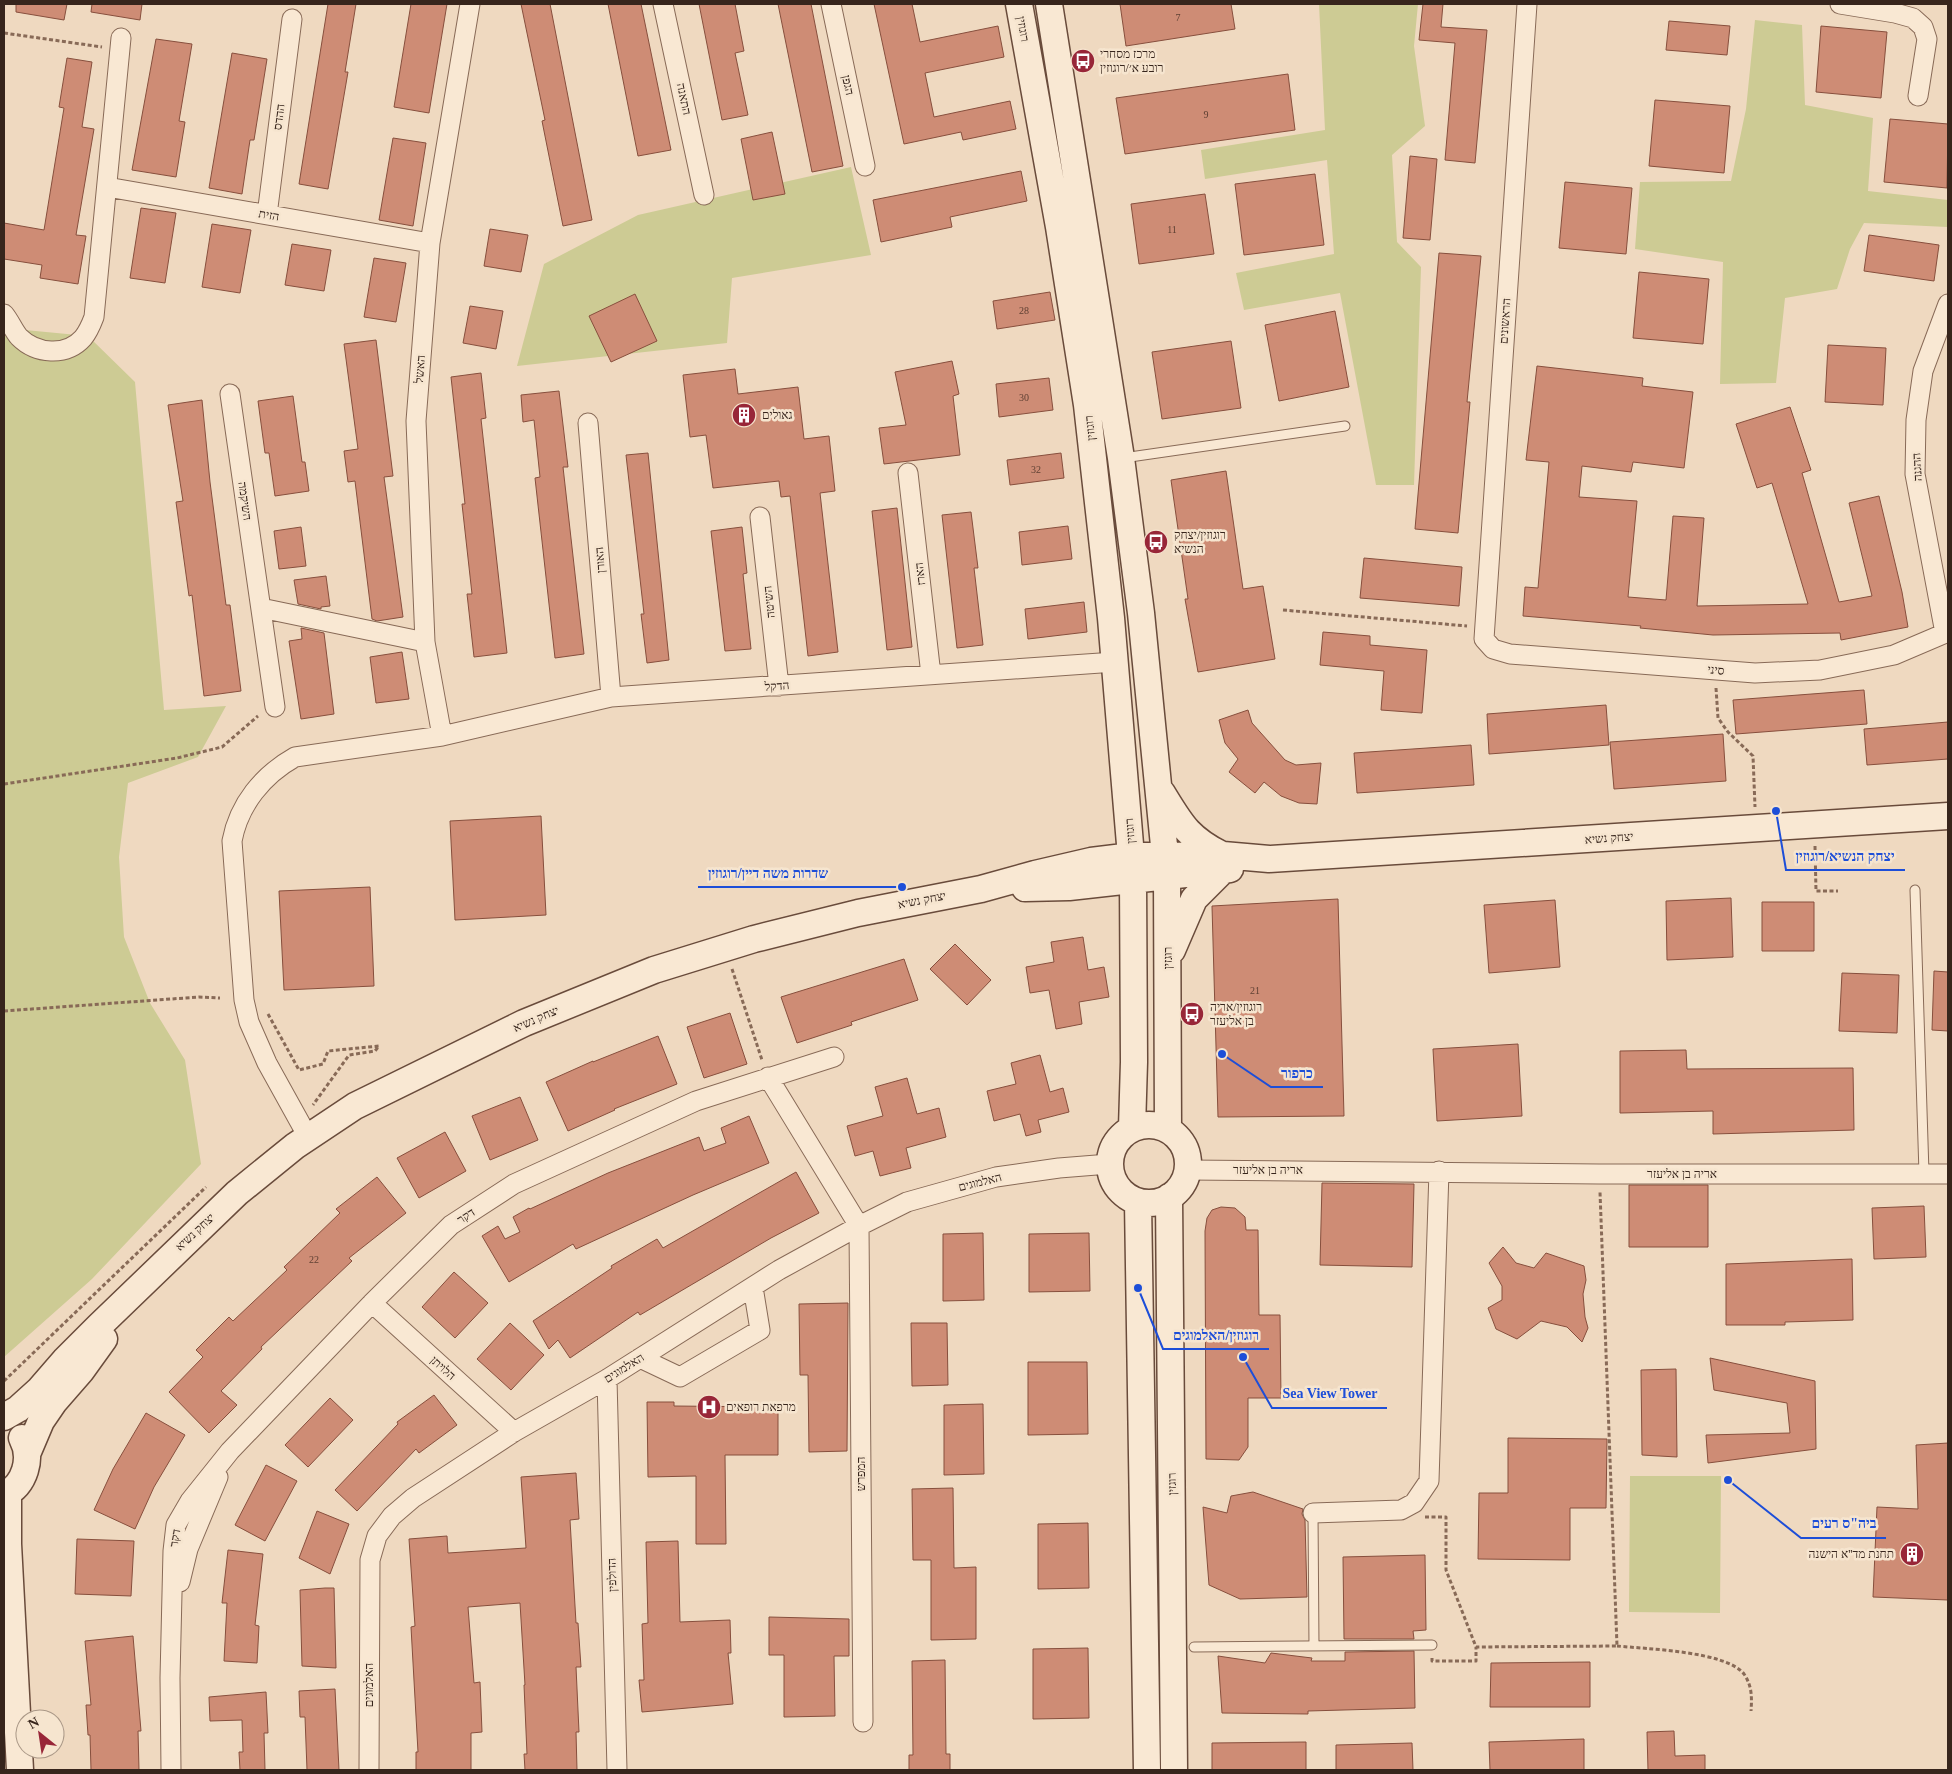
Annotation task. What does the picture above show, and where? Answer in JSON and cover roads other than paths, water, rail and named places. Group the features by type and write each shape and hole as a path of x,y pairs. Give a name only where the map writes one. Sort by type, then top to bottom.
{"street":[{"name":"האשל","path":"442,736 425,642 416,421 430,243 470,4"},
{"name":"התאנה","path":"663,4 704,195"},
{"name":"הגפן","path":"831,4 864,166"},
{"name":"רוגוזין","path":"1019,4 1060,227 1087,405 1115,662 1132,868"},
{"name":"רוגוזין","path":"1049,4 1121,458 1141,613 1160,788"},
{"name":"הראשונים","path":"1484,633 1527,4"},
{"path":"1840,4 1895,13 1913,18 1923,27 1928,39 1918,96"},
{"name":"ההדס","path":"267,215 292,19"},
{"path":"4,314 18,336 35,348 46,351 57,351 70,347 81,340 88,331 94,317 121,44"},
{"name":"הזית","path":"107,188 430,243"},
{"name":"ההגנה","path":"1947,632 1915,474 1916,429 1923,371 1948,304"},
{"name":"השיקמה","path":"230,394 275,707"},
{"name":"האורן","path":"588,423 612,697"},
{"name":"הארז","path":"908,473 931,675"},
{"name":"השיטה","path":"760,517 779,686"},
{"path":"260,608 425,642"},
{"name":"סיני","path":"1484,633 1493,649 1510,654 1755,673 1820,670 1894,655 1947,632"},
{"name":"הדקל","path":"304,1130 256,1041 244,1000 232,841 235,824 243,805 275,770 295,756 442,736 612,697 1115,662"},
{"path":"1160,788 1183,826 1192,837 1222,863 1194,899 1168,960"},
{"name":"רוגזין","path":"1160,788 1166,866 1168,1129"},
{"name":"יצחק נשיא","path":"4,1419 39,1390 65,1360 152,1273 237,1193 295,1146 304,1130 524,1023 654,970 725,948 858,913 981,889 1092,861 1132,868 1948,816"},
{"path":"1132,868 1134,1062 1132,1128"},
{"name":"דקר","path":"171,1770 170,1678 172,1612 188,1549 230,1451 372,1303 451,1226 514,1184 696,1101 834,1057"},
{"path":"768,1077 859,1226"},
{"path":"1150,1125 1168,1129 1178,1137 1188,1158 1188,1170 1178,1190 1159,1202 1138,1202 1126,1196 1117,1188 1111,1177 1109,1164 1115,1143 1132,1128 1150,1125"},
{"name":"האלמוגים","path":"369,1770 370,1560 377,1536 392,1516 413,1498 514,1432 607,1379 753,1286 859,1226 907,1202 996,1177 1059,1168 1109,1164"},
{"name":"אריה בן אליעזר","path":"1188,1170 1599,1174 1948,1174"},
{"path":"1313,1513 1401,1510 1414,1502 1430,1481 1439,1171"},
{"name":"רוגזין","path":"1169,1197 1174,1770"},
{"path":"1138,1202 1147,1770"},
{"name":"המפרש","path":"859,1226 863,1722"},
{"name":"יצחק נשיא","path":"6,1494 17,1485 23,1476 27,1465 27,1454 41,1421 54,1402 81,1371 152,1273"},
{"path":"640,1358 680,1377 760,1330 753,1286"},
{"name":"הלויתן","path":"372,1303 514,1432"},
{"name":"הדולפין","path":"607,1379 617,1770"},
{"path":"4,1419 19,1432 25,1443 27,1454"},
{"path":"6,1494 20,1770"}],"lane":[{"path":"1121,458 1345,426"},
{"path":"1915,890 1924,1173"},
{"path":"1313,1513 1314,1646"},
{"path":"1194,1647 1432,1645"}],"place":[{"name":"מרכז מסחרי רובע א׳/רוגוזין","path":"1083,61"},
{"name":"גאולים","path":"744,415"},
{"name":"רוגוזין/יצחק הנשיא","path":"1156,542"},
{"name":"יצחק הנשיא/רוגוזין","path":"1776,811"},
{"name":"שדרות משה דיין/רוגוזין","path":"902,887"},
{"name":"רוגוזין/אריה בן אליעזר","path":"1192,1014"},
{"name":"כרפור","path":"1222,1054"},
{"name":"רוגוזין/האלמוגים","path":"1138,1288"},
{"name":"Sea View Tower","path":"1243,1357"},
{"name":"מרפאת רופאים","path":"709,1407"},
{"name":"ביה\"ס רעים","path":"1728,1480"},
{"name":"תחנת מד''א הישנה","path":"1912,1554"}]}
